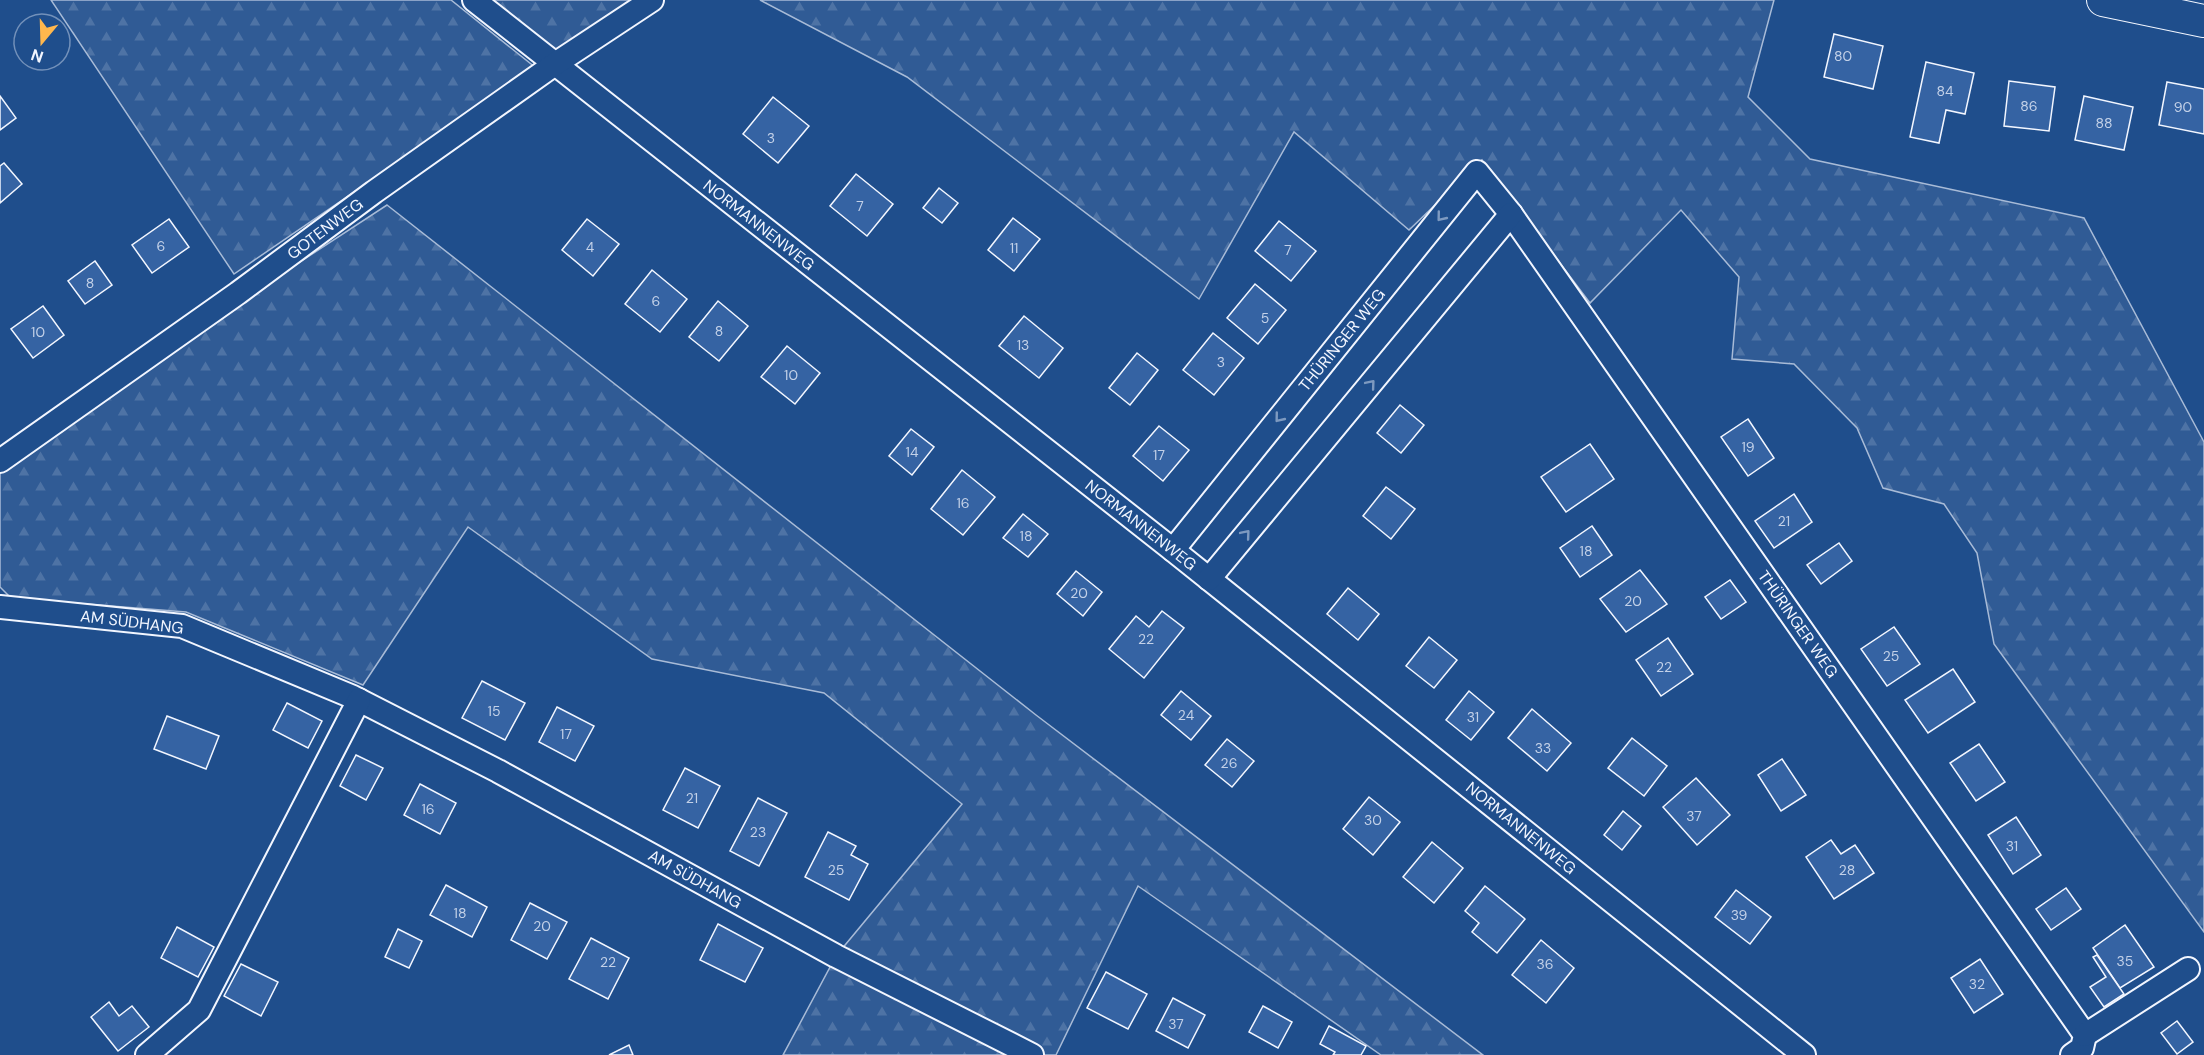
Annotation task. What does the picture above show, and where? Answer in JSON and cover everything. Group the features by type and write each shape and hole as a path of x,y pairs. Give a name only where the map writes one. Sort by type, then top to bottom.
{"street":[{"name":"NORMANNENWEG","path":"474,0 1173,550 1804,1055"},
{"name":"GOTENWEG","path":"0,461 238,293 374,192 555,64 652,0"},
{"path":"2103,0 2204,21"},
{"name":"THÜRINGER WEG","path":"1173,550 1477,172 1511,214 2085,1035"},
{"path":"1209,579 1511,214"},
{"name":"AM SÜDHANG","path":"0,608 182,626 359,700 498,771 836,956 1032,1055"},
{"path":"147,1055 199,1010 359,700"},
{"path":"2072,1055 2082,1048 2085,1035 2188,969"}],"green space":[{"path":"51,0 451,0 536,68 234,274 72,31 72,12 59,12"},
{"path":"491,0 638,0 561,56"},
{"path":"760,0 1774,0 1748,97 1810,159 2084,218 2204,442 2204,932 1994,644 1977,553 1944,504 1883,488 1857,428 1794,364 1732,359 1739,277 1681,210 1590,303 1482,160 1409,230 1294,132 1199,299 907,77"},
{"path":"387,205 1036,715 1483,1055 1381,1055 1138,886 1056,1055 783,1055 836,956 962,804 824,693 652,659 468,527 363,685 186,612 11,598 0,587 0,473 248,296"}],"building":[{"path":"1834,34 1883,46 1873,89 1824,77"},
{"path":"1926,62 1974,73 1965,114 1946,110 1939,143 1910,137"},
{"path":"2009,81 2055,87 2049,131 2004,126"},
{"path":"2167,82 2204,89 2204,134 2159,125"},
{"path":"0,96 16,118 0,130"},
{"path":"2084,96 2133,107 2124,150 2075,140"},
{"path":"773,97 809,126 778,163 743,134"},
{"path":"4,163 22,184 0,203 0,166"},
{"path":"856,174 893,204 867,236 830,206"},
{"path":"939,188 958,203 942,223 923,208"},
{"path":"1013,218 1040,239 1014,271 988,250"},
{"path":"169,219 189,247 152,273 132,245"},
{"path":"587,219 619,244 593,276 562,250"},
{"path":"1279,221 1316,251 1291,281 1255,251"},
{"path":"95,261 112,285 85,304 68,281"},
{"path":"652,270 687,299 660,332 625,304"},
{"path":"1255,284 1286,310 1258,344 1227,318"},
{"path":"718,301 748,326 719,361 689,337"},
{"path":"43,306 64,335 33,358 11,329"},
{"path":"1024,316 1063,348 1039,378 999,346"},
{"path":"1213,333 1244,358 1214,395 1183,370"},
{"path":"787,346 820,373 795,404 761,377"},
{"path":"1137,353 1158,370 1130,405 1109,388"},
{"path":"1400,405 1424,425 1401,453 1377,433"},
{"path":"1748,419 1774,458 1748,476 1721,437"},
{"path":"1159,426 1189,450 1163,481 1133,456"},
{"path":"911,429 934,447 912,475 889,456"},
{"path":"1590,444 1614,479 1566,512 1541,477"},
{"path":"962,470 995,497 963,535 931,509"},
{"path":"1386,487 1415,509 1391,539 1363,516"},
{"path":"1794,494 1812,522 1774,548 1755,521"},
{"path":"1023,514 1048,534 1028,557 1003,538"},
{"path":"1592,526 1612,555 1580,577 1560,548"},
{"path":"1839,543 1852,561 1821,584 1807,565"},
{"path":"1640,570 1667,604 1626,632 1600,599"},
{"path":"1076,571 1102,592 1083,616 1057,594"},
{"path":"1730,580 1746,602 1721,619 1705,597"},
{"path":"1348,588 1379,614 1358,640 1327,614"},
{"path":"1162,611 1184,628 1144,678 1109,649 1136,616 1149,627"},
{"path":"1894,627 1920,664 1887,686 1861,649"},
{"path":"1429,637 1457,660 1434,688 1406,666"},
{"path":"1668,638 1693,674 1661,696 1636,660"},
{"path":"1953,669 1975,702 1928,733 1905,700"},
{"path":"482,681 525,703 505,740 462,718"},
{"path":"1181,691 1211,716 1191,740 1161,715"},
{"path":"1469,691 1494,712 1471,740 1446,720"},
{"path":"287,703 322,721 308,748 273,730"},
{"path":"557,707 594,726 575,761 539,742"},
{"path":"1532,709 1571,743 1547,771 1508,738"},
{"path":"167,716 219,736 206,769 154,749"},
{"path":"1632,738 1667,766 1644,796 1608,768"},
{"path":"1227,739 1254,761 1232,787 1205,765"},
{"path":"1979,744 2005,782 1976,801 1950,763"},
{"path":"356,755 383,768 366,800 340,786"},
{"path":"1782,759 1806,795 1781,811 1758,775"},
{"path":"685,768 720,786 698,828 663,810"},
{"path":"1696,778 1730,815 1697,845 1663,807"},
{"path":"420,784 456,803 440,834 404,815"},
{"path":"1369,797 1400,822 1373,855 1343,829"},
{"path":"758,798 787,813 759,866 730,851"},
{"path":"1623,811 1641,826 1622,850 1604,835"},
{"path":"2016,817 2041,855 2013,874 1988,835"},
{"path":"828,832 856,846 851,855 868,864 849,900 805,877"},
{"path":"1831,840 1841,854 1855,845 1874,873 1834,899 1806,857"},
{"path":"1432,842 1463,868 1434,903 1403,877"},
{"path":"446,885 487,907 472,937 430,915"},
{"path":"1485,886 1525,919 1497,953 1472,932 1479,923 1465,911"},
{"path":"2066,888 2081,909 2051,930 2036,909"},
{"path":"1736,890 1771,917 1750,944 1715,917"},
{"path":"530,903 567,922 547,959 511,940"},
{"path":"718,924 763,948 745,982 700,960"},
{"path":"2125,925 2154,967 2120,988 2093,948"},
{"path":"177,927 214,947 198,977 161,958"},
{"path":"398,929 422,941 409,968 385,957"},
{"path":"591,938 629,958 608,999 569,979"},
{"path":"1541,940 1574,968 1546,1003 1512,975"},
{"path":"2097,955 2124,994 2104,1007 2090,987 2106,977 2093,957"},
{"path":"1980,959 2003,994 1974,1013 1951,978"},
{"path":"241,964 278,982 261,1016 224,996"},
{"path":"1106,972 1147,994 1128,1029 1087,1008"},
{"path":"1173,998 1205,1015 1188,1048 1156,1031"},
{"path":"109,1002 119,1016 132,1006 149,1027 118,1051 91,1017"},
{"path":"1263,1006 1292,1022 1278,1048 1249,1032"},
{"path":"2177,1021 2193,1042 2177,1054 2161,1033"},
{"path":"1329,1026 1366,1046 1361,1055 1333,1055 1335,1052 1320,1044"},
{"path":"629,1045 633,1055 609,1055"}]}
